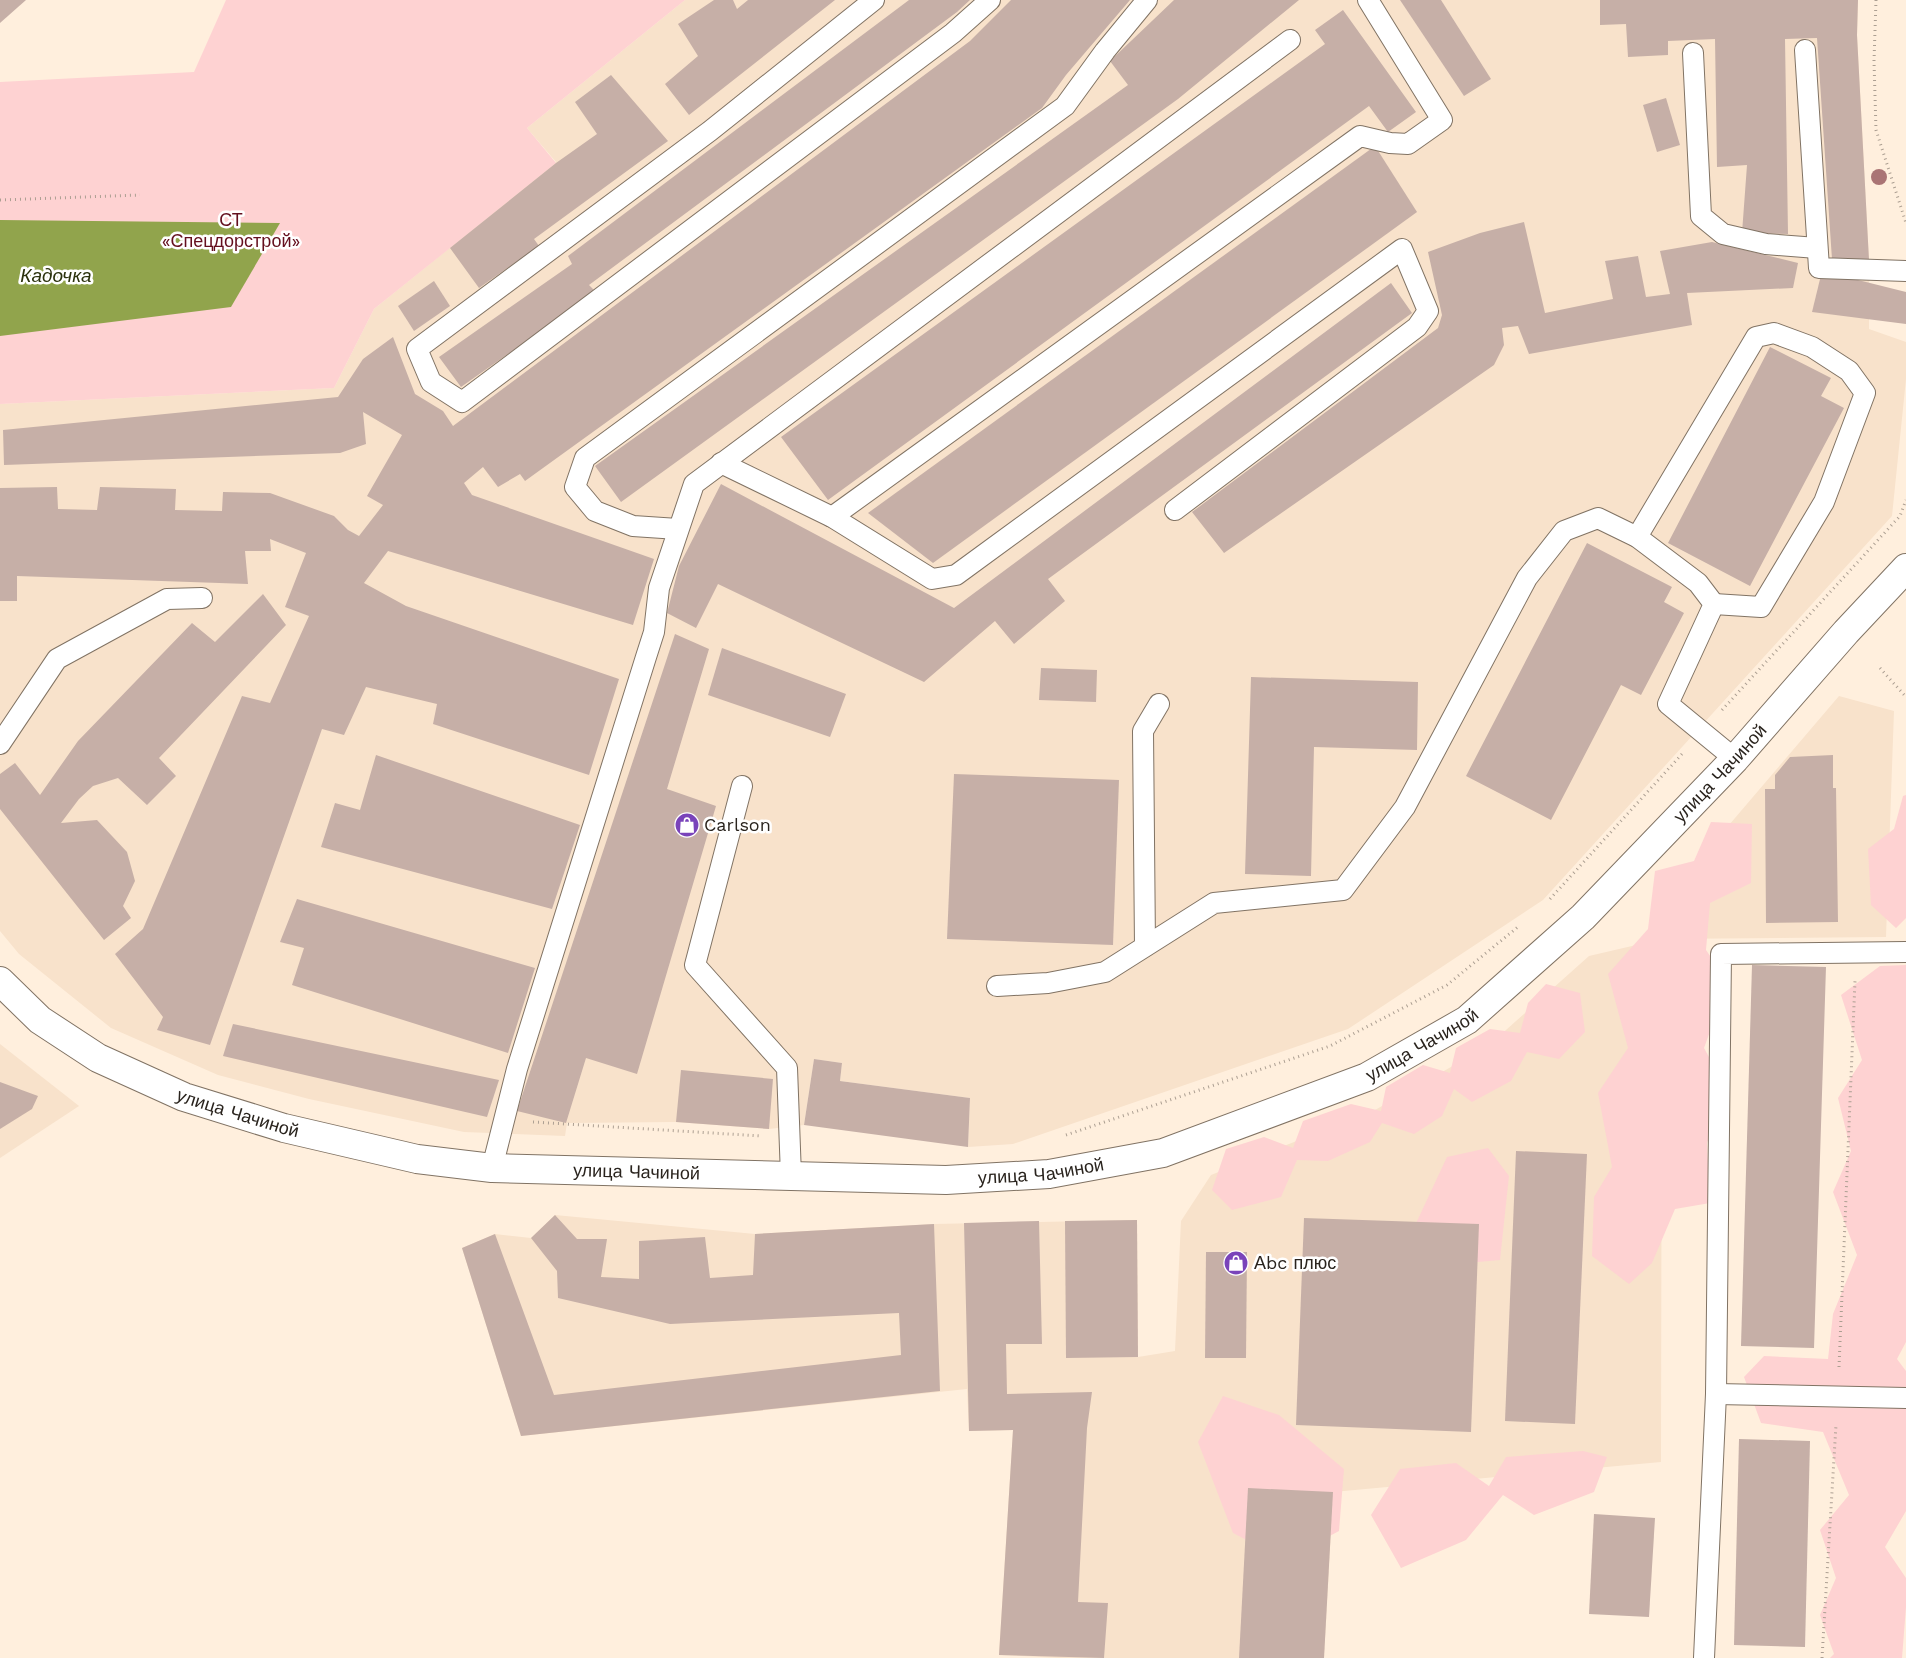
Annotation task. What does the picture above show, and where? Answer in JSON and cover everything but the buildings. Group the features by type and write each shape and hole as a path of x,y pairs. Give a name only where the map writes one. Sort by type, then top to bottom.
{"street":[{"name":"улица Чачиной","path":"0,982 40,1020 98,1058 184,1097 284,1128 417,1159 492,1168 946,1180 1050,1174 1163,1153 1367,1077 1467,1020 1583,916 1735,759 1846,632 1906,568"}],"lane":[{"path":"874,0 710,132 417,349 431,382 462,402 953,33 990,0"},
{"path":"678,529 633,526 595,511 575,487 585,458 1065,106 1105,51 1147,0"},
{"path":"832,517 1360,136 1390,144 1408,144 1442,120 1368,0"},
{"path":"492,1168 517,1068 654,632 659,588 694,484 1290,40"},
{"path":"1805,50 1819,268 1906,271"},
{"path":"1693,53 1701,216 1723,234 1766,244 1817,248"},
{"path":"721,463 832,517 932,579 956,575 1402,249 1428,311 1417,327 1175,510"},
{"path":"1636,537 1756,337 1774,333 1812,347 1849,371 1865,393 1824,502 1761,607 1714,604"},
{"path":"997,986 1048,984 1105,972 1214,902 1343,890 1405,807 1527,578 1564,531 1598,518 1636,537 1698,582 1714,604"},
{"path":"0,744 57,659 168,599 202,598"},
{"path":"1714,604 1668,704 1735,759"},
{"path":"1145,946 1144,731 1159,704"},
{"path":"742,786 695,965 787,1068 791,1176"},
{"path":"1704,1658 1716,1394 1721,954 1906,952"},
{"path":"1716,1394 1906,1398"}],"path":[{"path":"1876,0 1874,61 1876,130 1906,223"},
{"path":"0,200 140,195"},
{"path":"1549,900 1900,516 1906,500"},
{"path":"1880,668 1906,697"},
{"path":"1061,1137 1330,1046 1447,985 1521,925"},
{"path":"1822,1658 1837,1396 1856,953"},
{"path":"505,1120 789,1138"}],"shaded area":[{"path":"685,0 1858,0 1857,35 1869,260 1869,329 1906,342 1906,379 1892,516 1543,900 1348,1029 1013,1144 968,1147 970,1098 840,1081 842,1063 814,1059 804,1125 769,1129 676,1122 567,1123 565,1136 464,1132 309,1099 218,1075 111,1028 19,954 0,931 0,404 334,388 374,309 556,162 527,128"},
{"path":"1839,696 1894,711 1886,937 1662,939 1665,900"},
{"path":"1662,939 1661,1462 1333,1492 1324,1658 1060,1658 999,1655 1013,1430 969,1431 967,1389 521,1436 462,1248 495,1234 531,1238 555,1215 755,1234 934,1224 1137,1220 1138,1357 1175,1351 1181,1221 1211,1175 1375,1110 1488,1046 1589,956"},
{"path":"0,1044 79,1106 0,1158"}],"green space":[{"name":"СТ «Спецдорстрой»","path":"226,0 685,0 527,128 556,163 374,309 334,388 0,404 0,82 194,72"},
{"path":"1906,795 1906,918 1896,928 1871,905 1868,849 1894,829 1903,796"},
{"path":"1711,822 1752,824 1751,883 1710,903 1706,950 1728,982 1704,1048 1726,1088 1707,1143 1710,1203 1675,1209 1652,1263 1629,1284 1592,1256 1594,1197 1612,1167 1598,1093 1628,1048 1608,974 1648,929 1655,871 1694,861"},
{"path":"1906,965 1906,1342 1897,1359 1906,1371 1906,1511 1885,1547 1906,1578 1902,1658 1830,1658 1834,1654 1820,1615 1836,1578 1820,1530 1849,1495 1823,1432 1761,1423 1744,1377 1764,1356 1828,1359 1833,1314 1857,1255 1833,1192 1851,1151 1838,1098 1862,1060 1841,995 1880,966"},
{"path":"1546,984 1580,993 1585,1032 1559,1059 1527,1052 1511,1081 1472,1102 1454,1089 1442,1116 1414,1134 1382,1123 1370,1142 1328,1161 1297,1160 1281,1197 1232,1210 1212,1190 1226,1149 1264,1137 1293,1148 1303,1121 1351,1104 1381,1111 1386,1087 1423,1065 1450,1073 1456,1048 1490,1029 1520,1033 1528,1003"},
{"path":"1488,1148 1509,1176 1500,1260 1445,1265 1411,1234 1447,1157"},
{"path":"1223,1396 1279,1415 1344,1469 1339,1531 1285,1560 1233,1533 1198,1442"},
{"path":"1583,1451 1607,1457 1594,1492 1534,1515 1503,1495 1466,1540 1401,1568 1371,1515 1400,1469 1456,1463 1489,1486 1506,1457"}],"water":[{"name":"Кадочка","path":"0,220 280,223 231,307 0,336"}],"place":[{"name":"Carlson","path":"687,825"},
{"name":"Аbc плюс","path":"1236,1263"}]}
